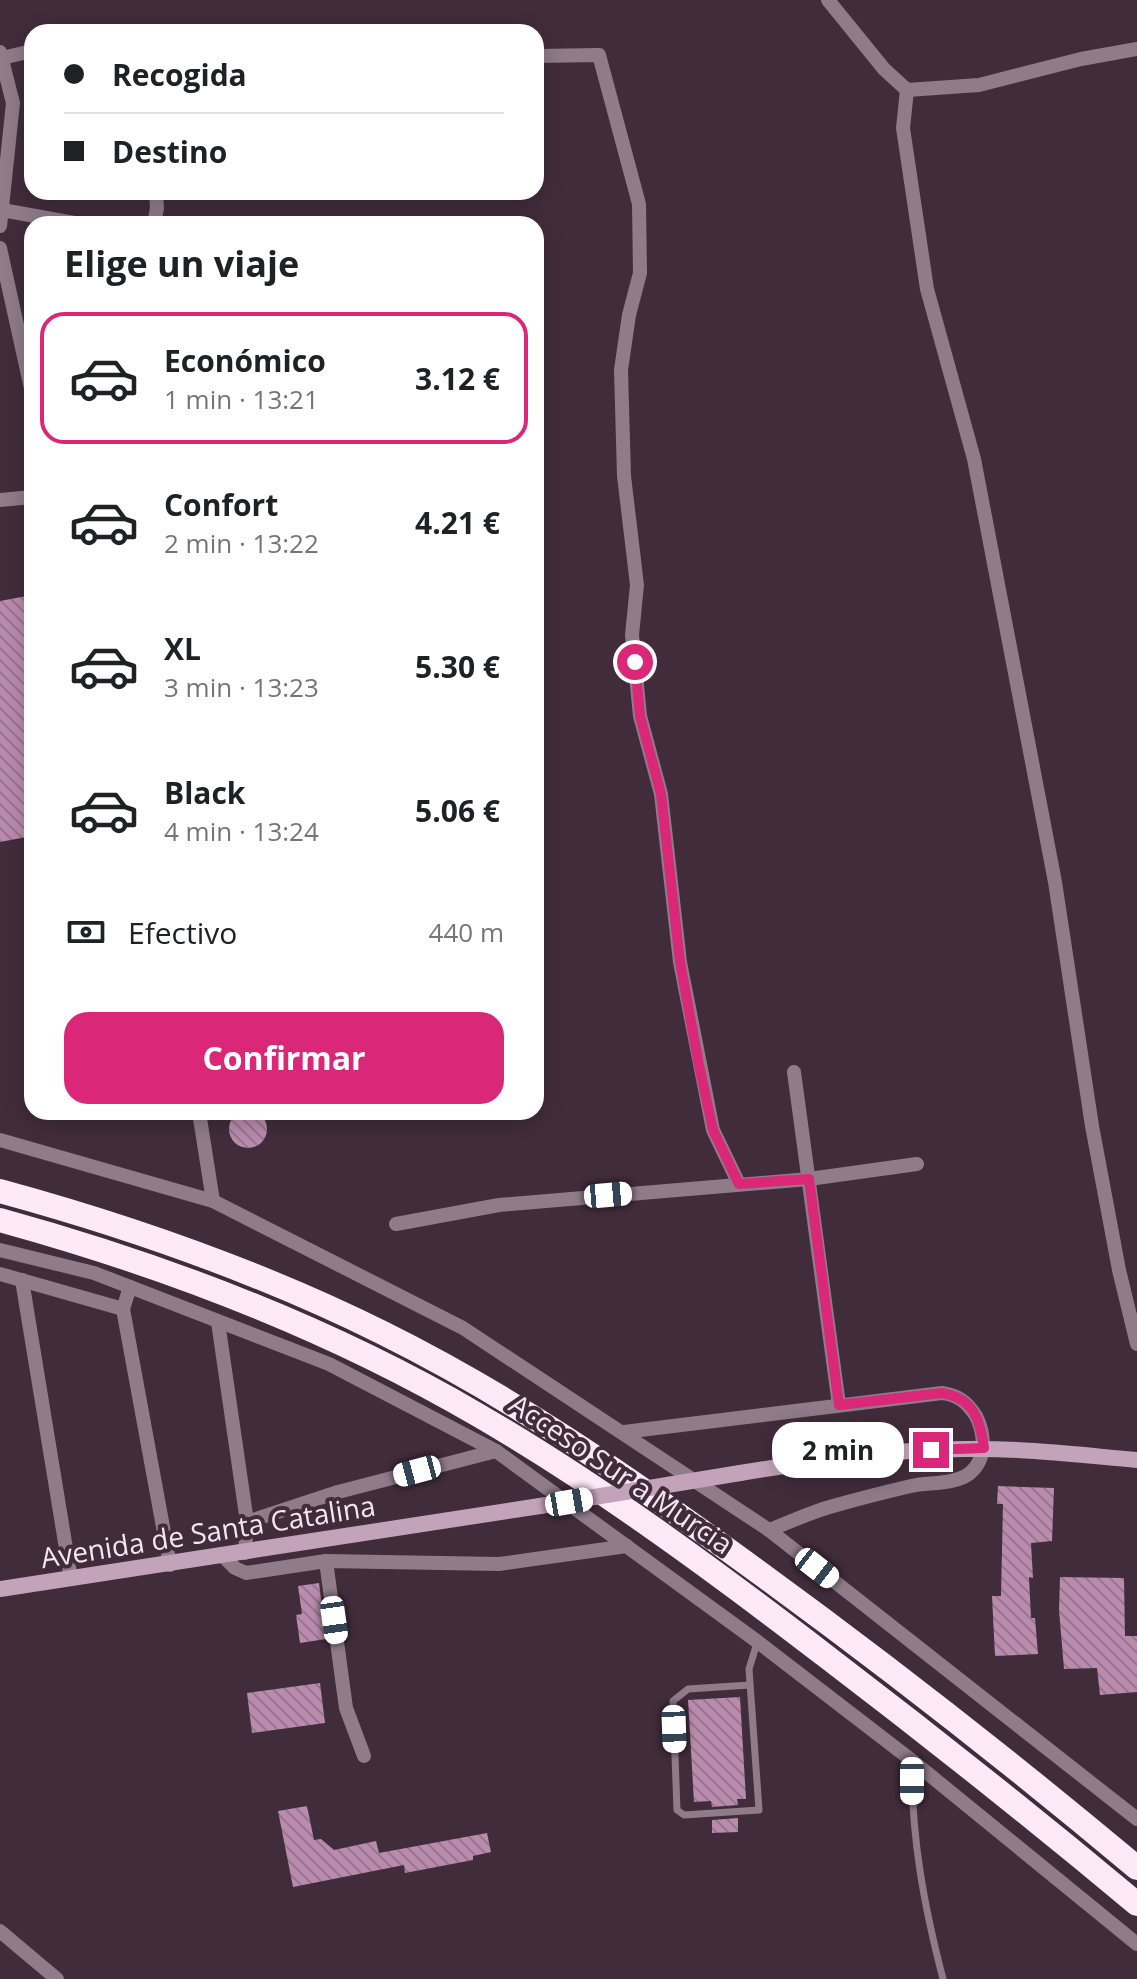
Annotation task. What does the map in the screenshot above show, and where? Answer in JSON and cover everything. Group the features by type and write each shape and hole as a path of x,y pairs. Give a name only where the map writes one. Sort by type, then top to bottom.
{"highway":[{"name":"Acceso Sur a Murcia","path":"0,1191 166,1241 267,1280 386,1334 539,1421 610,1465 814,1612 982,1741 1137,1868"},
{"name":"Acceso Sur a Murcia","path":"0,1220 107,1251 256,1306 374,1360 476,1414 655,1530 785,1625 967,1765 1137,1904"}],"main road":[{"name":"Avenida de Santa Catalina","path":"0,1589 224,1557 740,1473 897,1452 984,1448 1137,1460"}],"street":[{"path":"828,0 884,69 907,90 979,85 1081,59 1137,49"},
{"path":"0,226 13,103 1,55 24,52"},
{"path":"544,56 599,55 639,204 640,273 629,315 621,370 624,476 637,585 632,635 640,716 661,794 680,962 713,1130 739,1184"},
{"path":"907,90 903,128 927,289 974,459 1055,882 1092,1126 1119,1270 1137,1344"},
{"path":"2,210 35,216"},
{"path":"0,248 24,357"},
{"path":"0,500 24,498"},
{"path":"794,1072 839,1405"},
{"path":"200,1120 213,1201"},
{"path":"0,1140 213,1201 463,1328 769,1530 1137,1819"},
{"path":"396,1224 499,1205 809,1179 917,1164"},
{"path":"0,1250 58,1263 130,1287 329,1364 496,1451 758,1642 912,1761 1137,1944"},
{"path":"51,1288 58,1263"},
{"path":"0,1274 123,1309"},
{"path":"22,1280 71,1579"},
{"path":"130,1287 123,1309 170,1565"},
{"path":"218,1322 247,1522 245,1553"},
{"path":"624,1432 942,1393 957,1395 971,1408 981,1425 984,1448 977,1465 969,1474 829,1507 769,1530"},
{"path":"247,1522 338,1492 496,1451"},
{"path":"224,1557 235,1568 246,1573 326,1561 499,1564 627,1546"},
{"path":"326,1561 346,1708 364,1756"},
{"path":"0,1931 57,1979"}],"lane":[{"path":"750,1685 688,1689 673,1701 677,1810 684,1815 759,1810 749,1669 758,1642"},
{"path":"912,1761 915,1846 925,1910 943,1979"}],"building":[{"path":"24,596 24,838 0,842 0,601"},
{"path":"232,1120 265,1122 265,1136 255,1146 241,1146 231,1136 229,1129"},
{"path":"998,1486 1054,1488 1052,1541 1031,1543 1031,1618 1035,1618 1038,1654 995,1656 992,1596 1001,1596 1003,1504 997,1504"},
{"path":"1060,1577 1124,1578 1125,1636 1137,1636 1137,1692 1100,1695 1097,1668 1064,1669 1059,1610"},
{"path":"319,1583 326,1639 300,1643 296,1615 302,1614 298,1586"},
{"path":"320,1683 325,1723 252,1733 247,1693"},
{"path":"740,1697 746,1799 737,1799 738,1805 712,1807 711,1801 694,1802 688,1700"},
{"path":"307,1806 314,1840 321,1839 334,1850 376,1841 379,1853 487,1833 491,1852 473,1856 473,1860 405,1873 404,1865 293,1887 278,1811"},
{"path":"738,1818 738,1832 712,1833 712,1820"}],"route":[{"path":"635,662 640,716 661,794 680,962 713,1130 739,1184 809,1179 839,1405 942,1393 957,1395 971,1408 981,1425 984,1448 931,1450"}]}
